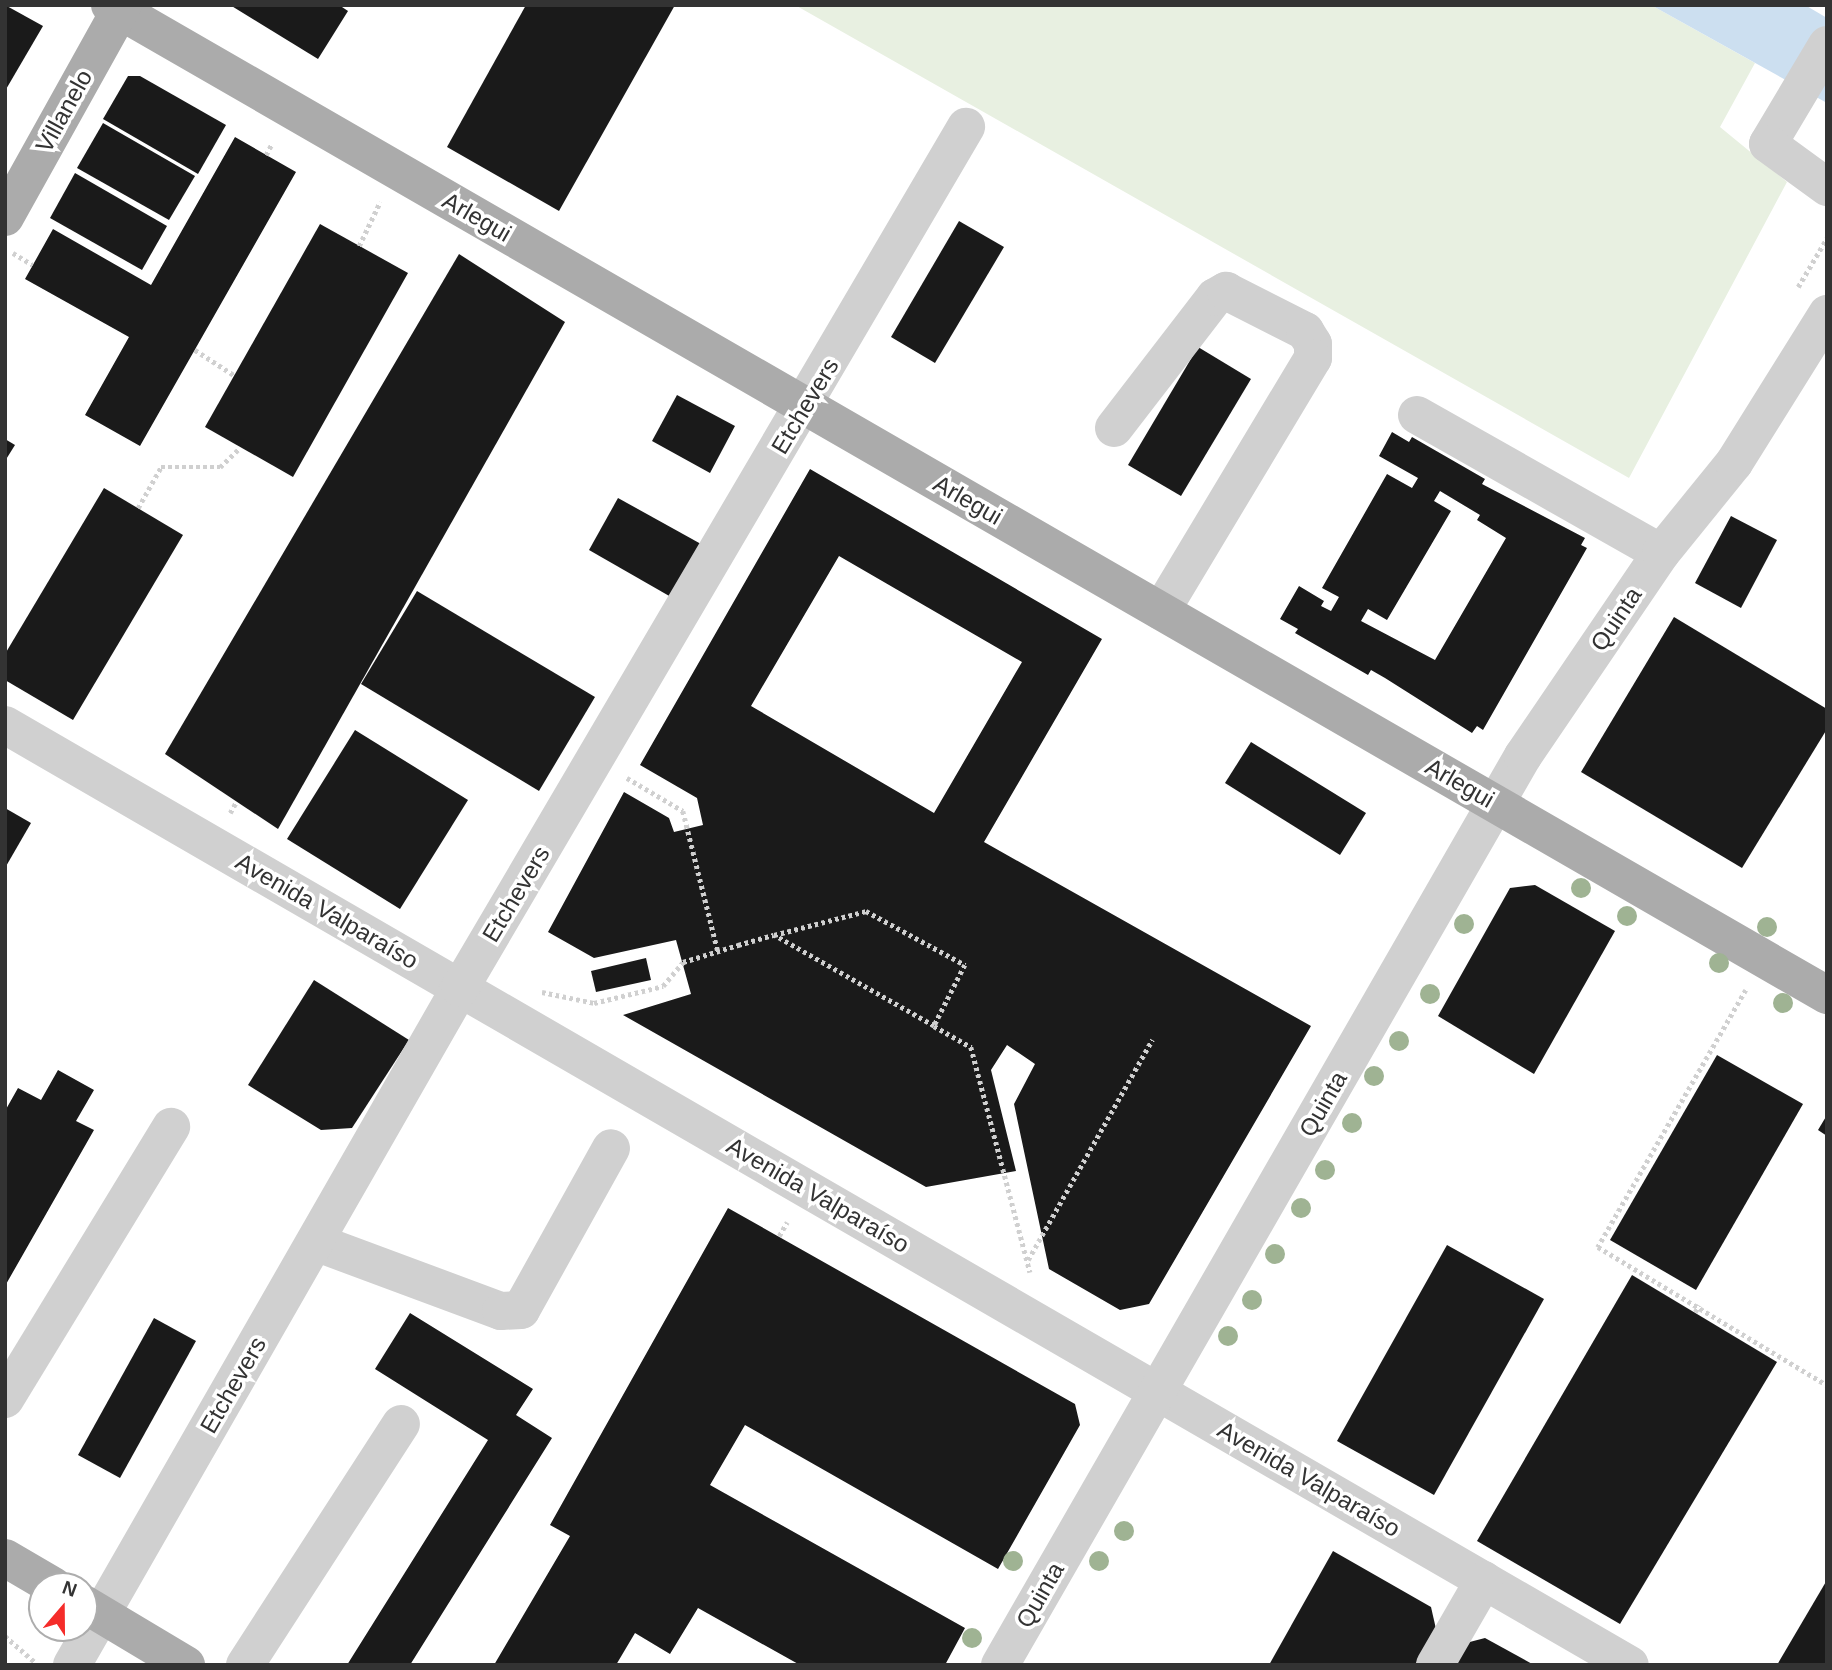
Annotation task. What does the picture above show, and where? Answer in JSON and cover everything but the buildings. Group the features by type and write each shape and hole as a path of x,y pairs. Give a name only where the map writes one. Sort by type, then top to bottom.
{"main road":[{"name":"Arlegui","path":"117,7 1827,995"},
{"name":"Villanelo","path":"5,217 117,7"},
{"path":"5,1558 29,1572"},
{"path":"98,1613 186,1665"}],"street":[{"path":"1827,45 1768,144 1827,187"},
{"name":"Etchevers","path":"98,1599 314,1242 460,988 966,127"},
{"path":"1114,428 1215,297 1226,291 1306,331 1313,344 1313,358 1161,611"},
{"name":"Quinta","path":"1000,1665 1495,804 1661,552 1734,463 1827,314"},
{"path":"1417,415 1661,552"},
{"name":"Avenida Valparaíso","path":"5,725 1630,1665"},
{"path":"5,1399 171,1127"},
{"path":"314,1242 501,1311 520,1310 611,1148"},
{"path":"245,1665 401,1424"},
{"path":"1435,1665 1484,1580"},
{"name":"Etchevers","path":"72,1665 80,1642"}],"path":[{"path":"359,246 395,170"},
{"path":"5,249 33,265"},
{"path":"195,350 234,375"},
{"path":"138,508 161,467 220,467 240,448"},
{"path":"633,781 682,811 718,951"},
{"path":"523,1024 544,989 594,1003 663,986 683,962 866,911 965,965 933,1026"},
{"path":"774,935 971,1047 1028,1260 1030,1275 1010,1306"},
{"path":"1764,959 1598,1247 1699,1305 1827,1385"},
{"path":"1028,1260 1152,1040"},
{"path":"1695,1312 1699,1305"},
{"path":"5,1636 39,1665"},
{"path":"26,1665 30,1659"}],"green space":[{"path":"795,5 1651,5 1755,63 1720,127 1787,182 1629,478"}],"water":[{"path":"1651,5 1805,5 1827,18 1827,103"}]}
